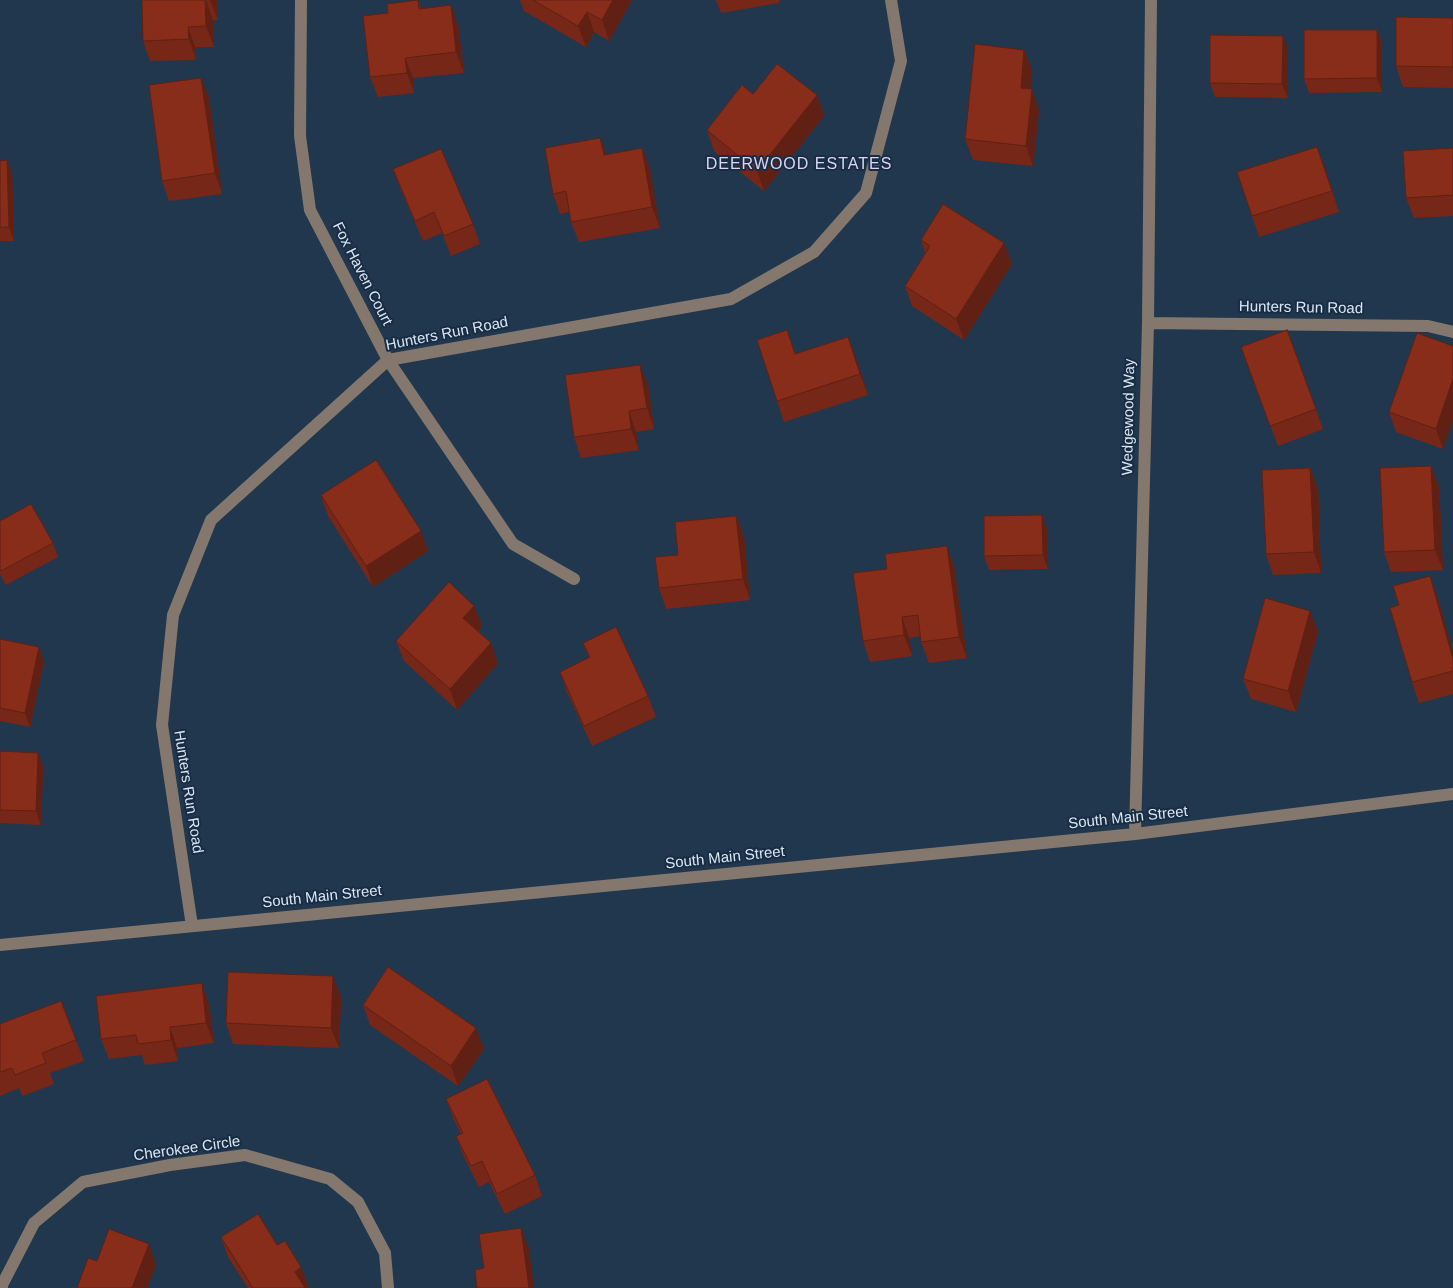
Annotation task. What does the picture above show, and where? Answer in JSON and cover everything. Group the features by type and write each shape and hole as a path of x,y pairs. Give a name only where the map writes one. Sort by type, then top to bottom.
{"street":[{"name":"Fox Haven Court","path":"301,0 300,136 310,210 388,360 513,544 574,579"},
{"name":"Hunters Run Road","path":"192,926 162,726 173,615 211,520 388,360 730,299 814,252 866,193 901,60 891,0"},
{"name":"Wedgewood Way","path":"1135,834 1148,323 1151,0"},
{"name":"Hunters Run Road","path":"1148,323 1428,326 1453,332"},
{"name":"South Main Street","path":"0,945 1135,834 1453,794"},
{"name":"Cherokee Circle","path":"2,1288 2,1284 34,1223 83,1182 170,1165 245,1155 330,1179 358,1202 385,1253 388,1288"}],"building":[{"path":"142,0 205,0 206,26 188,27 189,39 143,41"},
{"path":"418,0 419,9 451,5 456,52 405,58 407,73 370,77 363,16 388,13 387,4"},
{"path":"533,0 613,0 602,20 587,12 578,26"},
{"path":"1396,17 1453,18 1453,67 1396,66"},
{"path":"1304,30 1377,30 1377,78 1304,79"},
{"path":"1210,35 1283,36 1282,84 1210,83"},
{"path":"975,44 1024,50 1021,88 1032,89 1026,146 965,139"},
{"path":"777,64 817,95 757,171 707,130 742,85 753,94"},
{"path":"201,78 215,173 162,181 149,85"},
{"path":"600,138 604,155 642,148 652,207 571,222 566,191 553,194 545,148"},
{"path":"1317,147 1332,191 1252,216 1237,172"},
{"path":"1453,148 1453,195 1406,198 1403,151"},
{"path":"441,149 473,224 444,236 434,212 415,221 393,169"},
{"path":"7,160 9,227 0,227 0,161"},
{"path":"943,204 1004,243 956,319 905,286 930,246 921,240"},
{"path":"787,330 795,354 848,337 860,374 777,401 757,340"},
{"path":"1287,330 1316,409 1270,426 1241,347"},
{"path":"1417,333 1453,346 1453,379 1436,429 1389,412"},
{"path":"640,365 647,408 629,411 631,429 574,437 565,375"},
{"path":"376,460 421,531 366,566 321,495"},
{"path":"1431,466 1435,550 1384,552 1380,468"},
{"path":"1310,468 1314,552 1266,554 1262,470"},
{"path":"31,504 53,543 1,571 0,521"},
{"path":"1042,515 1043,555 984,556 984,516"},
{"path":"736,516 743,579 659,588 655,557 678,555 675,522"},
{"path":"947,546 959,637 921,642 918,615 902,617 904,635 863,641 853,573 887,569 885,554"},
{"path":"1430,576 1453,659 1453,671 1412,682 1390,608 1399,605 1393,586"},
{"path":"449,582 474,606 463,618 491,643 450,689 396,641"},
{"path":"1265,598 1310,611 1288,691 1243,679"},
{"path":"616,627 648,696 584,726 560,672 590,657 583,643"},
{"path":"0,639 39,647 25,713 0,708"},
{"path":"0,751 38,753 36,811 0,810"},
{"path":"388,967 476,1028 451,1066 363,1005"},
{"path":"228,972 333,976 331,1028 226,1023"},
{"path":"202,983 206,1023 170,1027 171,1040 138,1044 136,1035 101,1039 96,996"},
{"path":"61,1001 76,1040 42,1053 46,1063 15,1075 12,1068 0,1072 0,1024"},
{"path":"487,1079 535,1175 497,1194 482,1161 471,1166 456,1136 463,1133 446,1099"},
{"path":"258,1214 277,1245 285,1241 301,1267 295,1272 305,1288 253,1288 221,1237"},
{"path":"521,1228 529,1288 477,1288 475,1270 484,1268 479,1234"},
{"path":"109,1229 149,1244 132,1288 77,1288 88,1258 97,1261"}],"district":[{"name":"DEERWOOD ESTATES","path":"799,165"}]}
